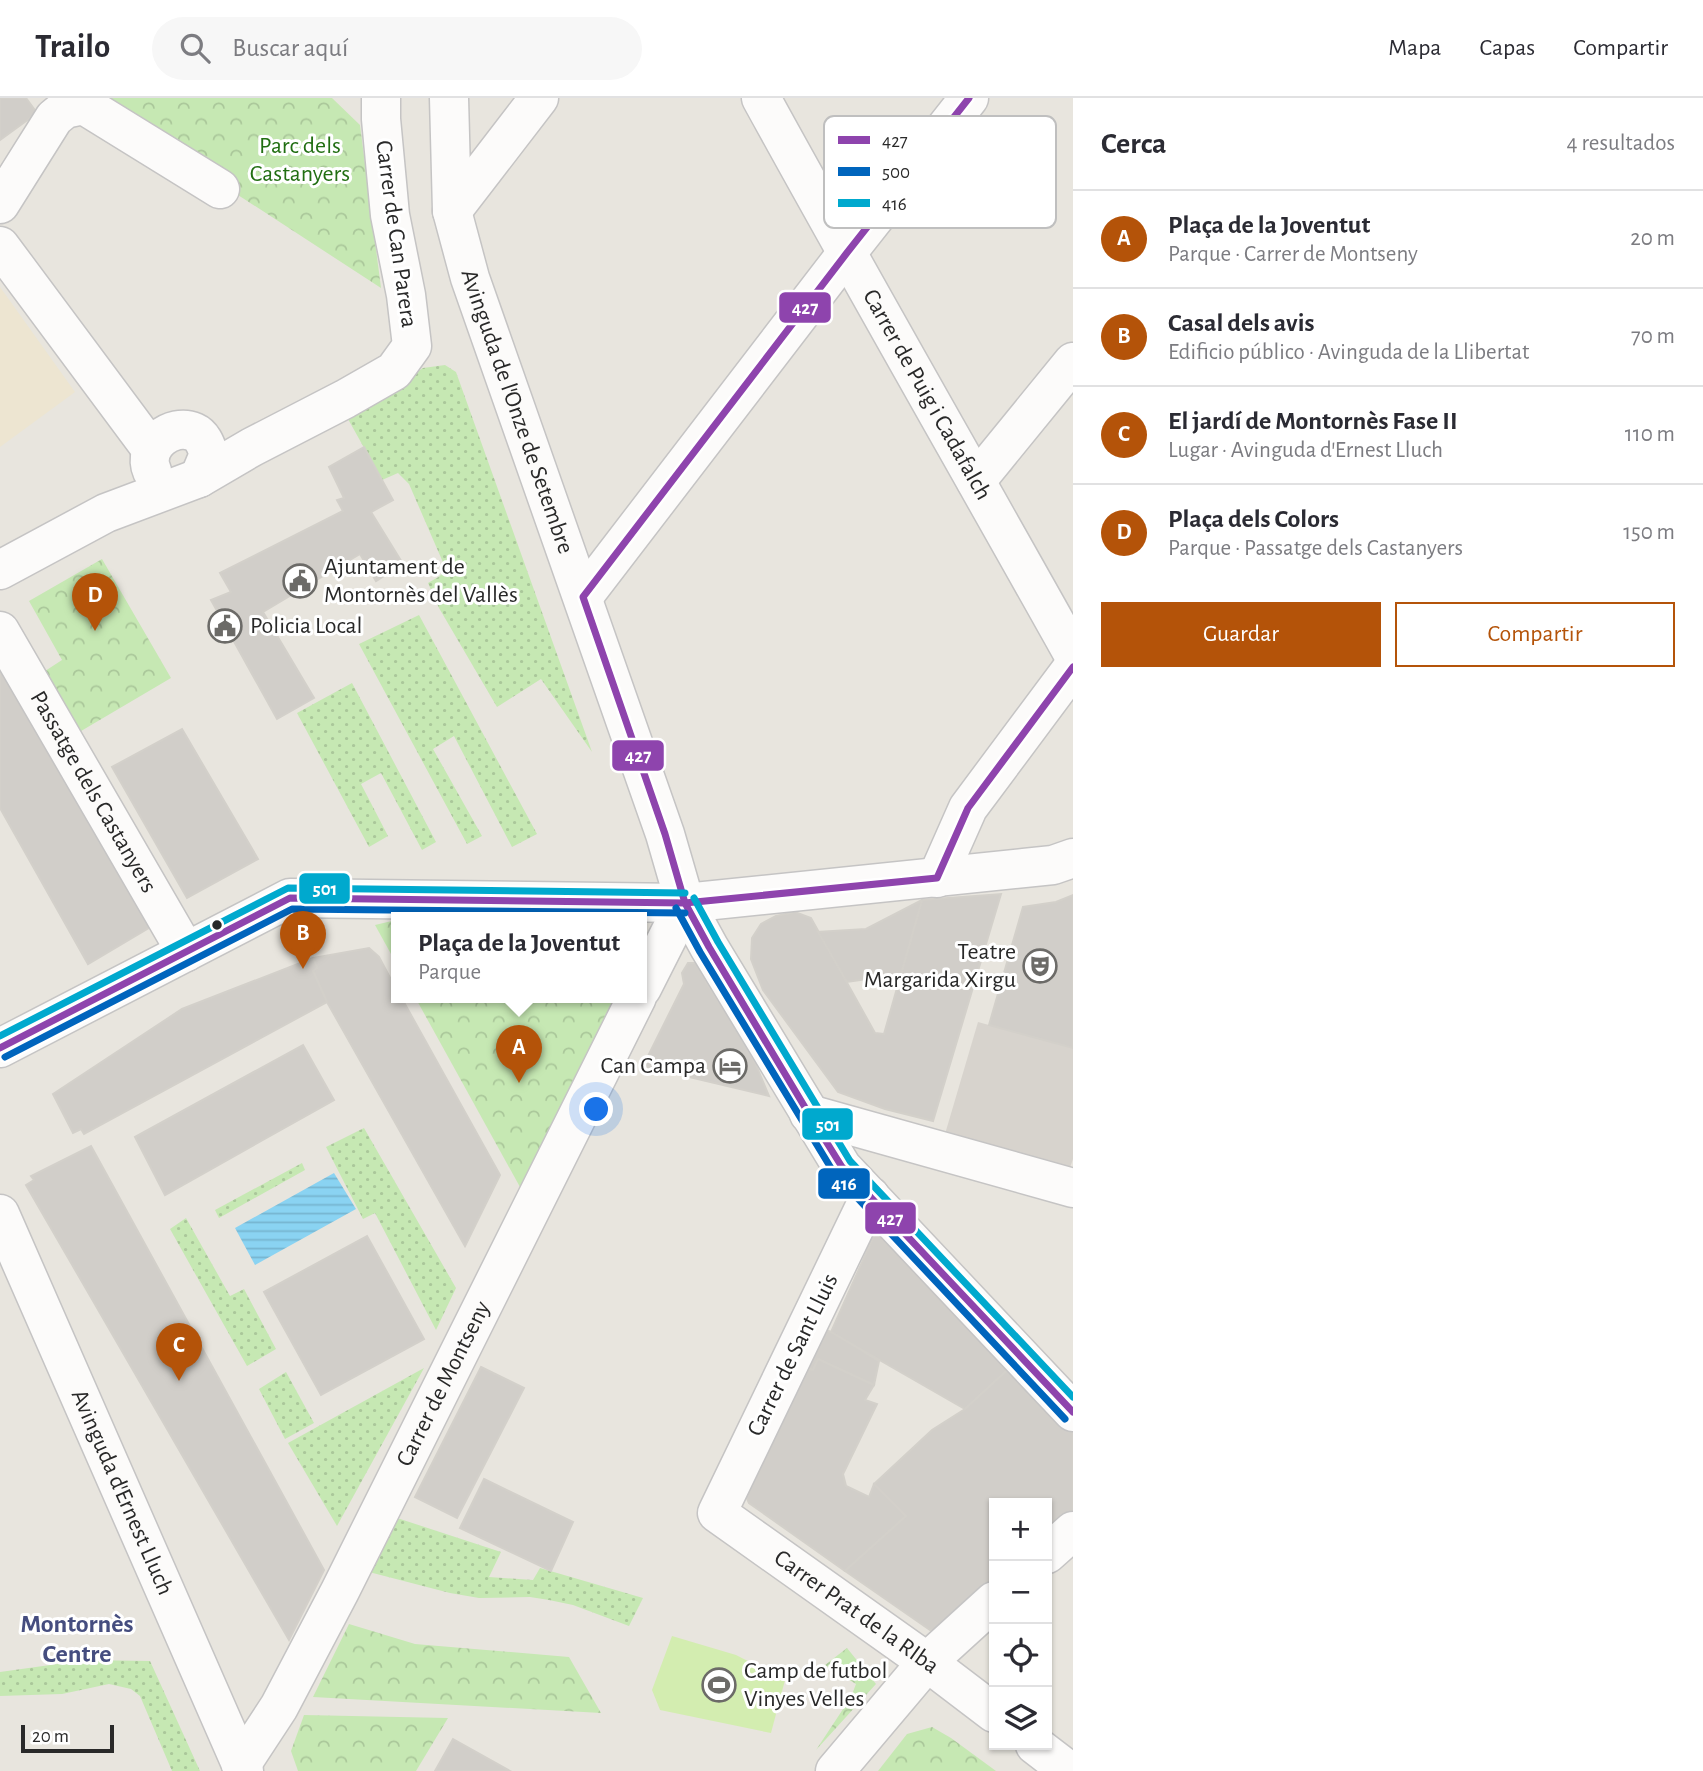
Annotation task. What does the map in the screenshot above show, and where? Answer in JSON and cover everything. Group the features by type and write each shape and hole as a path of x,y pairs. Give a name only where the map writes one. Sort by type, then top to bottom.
{"street":[{"name":"Carrer de Can Parera","path":"168,470 252,447 394,371 412,346 406,295 390,215 381,98"},
{"name":"Avinguda de l'Onze de Setembre","path":"449,98 452,211 470,278 665,834 685,903 842,1167 1073,1412"},
{"path":"452,211 539,98"},
{"name":"Carrer de Puig i Cadafalch","path":"761,98 824,214"},
{"path":"955,116 969,98"},
{"path":"0,204 54,118 65,109 84,105 220,189"},
{"name":"Carrer de Puig i Cadafalch","path":"832,228 1073,654"},
{"path":"583,597 866,228"},
{"path":"0,246 168,470 106,513 0,570"},
{"path":"976,481 1073,362"},
{"name":"Passatge dels Castanyers","path":"0,631 186,952"},
{"path":"937,878 968,808 1073,667"},
{"path":"0,1048 290,898 685,903 1053,865 1073,858"},
{"path":"647,978 685,903"},
{"name":"Carrer de Montseny","path":"242,1768 279,1707 340,1591 634,1003"},
{"path":"809,1114 1070,1177"},
{"name":"Carrer de Sant Lluis","path":"717,1513 870,1196"},
{"name":"Avinguda d'Ernest Lluch","path":"0,1214 242,1768"},
{"name":"Carrer Prat de la RIba","path":"717,1513 989,1709"},
{"path":"1052,1550 1073,1531"},
{"path":"835,1771 927,1662 989,1606"},
{"path":"1042,1750 1069,1771"}],"shaded area":[{"path":"0,287 75,392 0,447"},
{"path":"978,1022 1073,1048 1073,1159 1064,1185 940,1151"}],"green space":[{"name":"Parc dels Castanyers","path":"89,98 332,98 360,125 381,288"},
{"path":"445,365 456,372 592,752 541,679 497,707 439,608 428,583 440,576 445,567 409,484 398,473 382,480 348,419 423,368"},
{"path":"102,559 171,678 76,734 42,673 62,660 29,601"},
{"path":"419,615 537,834 512,847 454,736 433,749 482,836 467,844 359,644"},
{"path":"352,683 436,842 422,850 381,773 361,784 388,836 369,847 297,713"},
{"path":"391,921 391,954 375,925"},
{"path":"418,1003 620,1003 520,1187"},
{"path":"364,1128 456,1288 436,1330 375,1213 363,1219 326,1147"},
{"path":"302,1163 305,1170 219,1218 215,1210"},
{"path":"186,1218 230,1296 244,1289 276,1349 247,1366 170,1229"},
{"path":"424,1368 337,1526 288,1443"},
{"path":"286,1372 314,1423 285,1439 259,1389"},
{"path":"391,1516 501,1552 489,1577 533,1580 540,1568 643,1598 629,1626 573,1605 549,1600 530,1597 479,1598 369,1572"},
{"path":"349,1624 415,1644 569,1657 601,1713 313,1697"},
{"name":"Camp de futbol Vinyes Velles","path":"672,1636 736,1655 785,1680 771,1733 660,1710 652,1690"},
{"path":"847,1648 876,1684 816,1750 851,1697 856,1684 825,1665"},
{"path":"86,1660 150,1661 200,1771 172,1771 140,1696 131,1689 109,1684 62,1694 0,1696 0,1672"},
{"path":"304,1715 448,1718 416,1771 298,1771 291,1751"},
{"path":"932,1727 996,1771 878,1771 907,1734"}],"water":[{"path":"334,1173 356,1209 255,1265 235,1228"}],"building":[{"path":"0,98 26,98 37,113 0,140"},
{"path":"364,447 393,500 371,512 403,564 376,581 360,554 263,612 314,698 277,719 211,600 231,592 220,573 343,511 337,500 344,498 329,467"},
{"path":"0,657 154,925 88,964 0,808"},
{"path":"182,729 258,859 187,898 112,767"},
{"path":"1001,894 933,1121 885,1109 838,1092 763,990 751,959 752,938 761,924 776,916 795,912 811,918 875,1033 884,1034 922,900"},
{"name":"Teatre Margarida Xirgu","path":"1073,895 1073,1048 989,1025 1023,907 1056,902"},
{"path":"922,900 901,974 847,982 818,932 866,929"},
{"path":"369,948 379,957 391,980 391,1003 404,1003 500,1175 465,1246 327,1002 313,971 317,968 313,958"},
{"path":"313,958 317,968 313,971 327,1002 84,1134 81,1129 73,1133 53,1094 182,1009"},
{"path":"688,963 698,963 706,971 706,982 748,1046 769,1096 643,1066 684,984 682,973"},
{"path":"303,1045 334,1100 165,1195 135,1137"},
{"path":"91,1146 324,1570 289,1640 26,1185 34,1180 31,1176"},
{"path":"880,1222 1016,1362 965,1409 831,1332"},
{"path":"367,1236 424,1339 321,1395 264,1292"},
{"path":"821,1328 879,1361 874,1385 818,1359 813,1370 805,1368"},
{"path":"818,1359 874,1385 865,1400 877,1404 843,1474 846,1486 869,1497 874,1484 906,1516 845,1571 749,1503 745,1494 805,1368 813,1370"},
{"path":"1016,1362 1073,1428 1073,1511 1052,1532 1052,1498 989,1498 989,1591 948,1627 930,1630 845,1571 906,1516 874,1484 932,1430 965,1409"},
{"path":"481,1367 524,1388 457,1518 415,1497"},
{"path":"484,1479 573,1522 551,1571 460,1528"},
{"path":"453,1739 510,1771 435,1771"}],"transit line":[{"name":"427","path":"955,116 969,98"},
{"name":"427","path":"866,228 583,597 665,834 685,903 809,1114 842,1167 1073,1412"},
{"name":"427","path":"0,1048 290,898 685,903 937,878 968,808 1073,667"},
{"name":"501","path":"0,1036 288,888 685,893"},
{"name":"501","path":"694,898 850,1161 1073,1397"},
{"name":"416","path":"676,908 834,1173 1065,1419"},
{"name":"416","path":"5,1057 292,909 587,912"},
{"name":"416","path":"647,913 685,913"}],"place":[{"name":"Ajuntament de Montornès del Vallès","path":"300,581"},
{"name":"Policia Local","path":"225,626"},
{"name":"Plaça dels Colors","path":"95,631"},
{"name":"Teatre Margarida Xirgu","path":"1040,966"},
{"name":"Casal dels avis","path":"303,969"},
{"name":"Can Campa","path":"730,1066"},
{"name":"Plaça de la Joventut","path":"519,1083"},
{"name":"El jardí de Montornès Fase II","path":"179,1381"},
{"name":"Camp de futbol Vinyes Velles","path":"719,1685"}],"district":[{"name":"Montornès Centre","path":"77,1639"}]}
